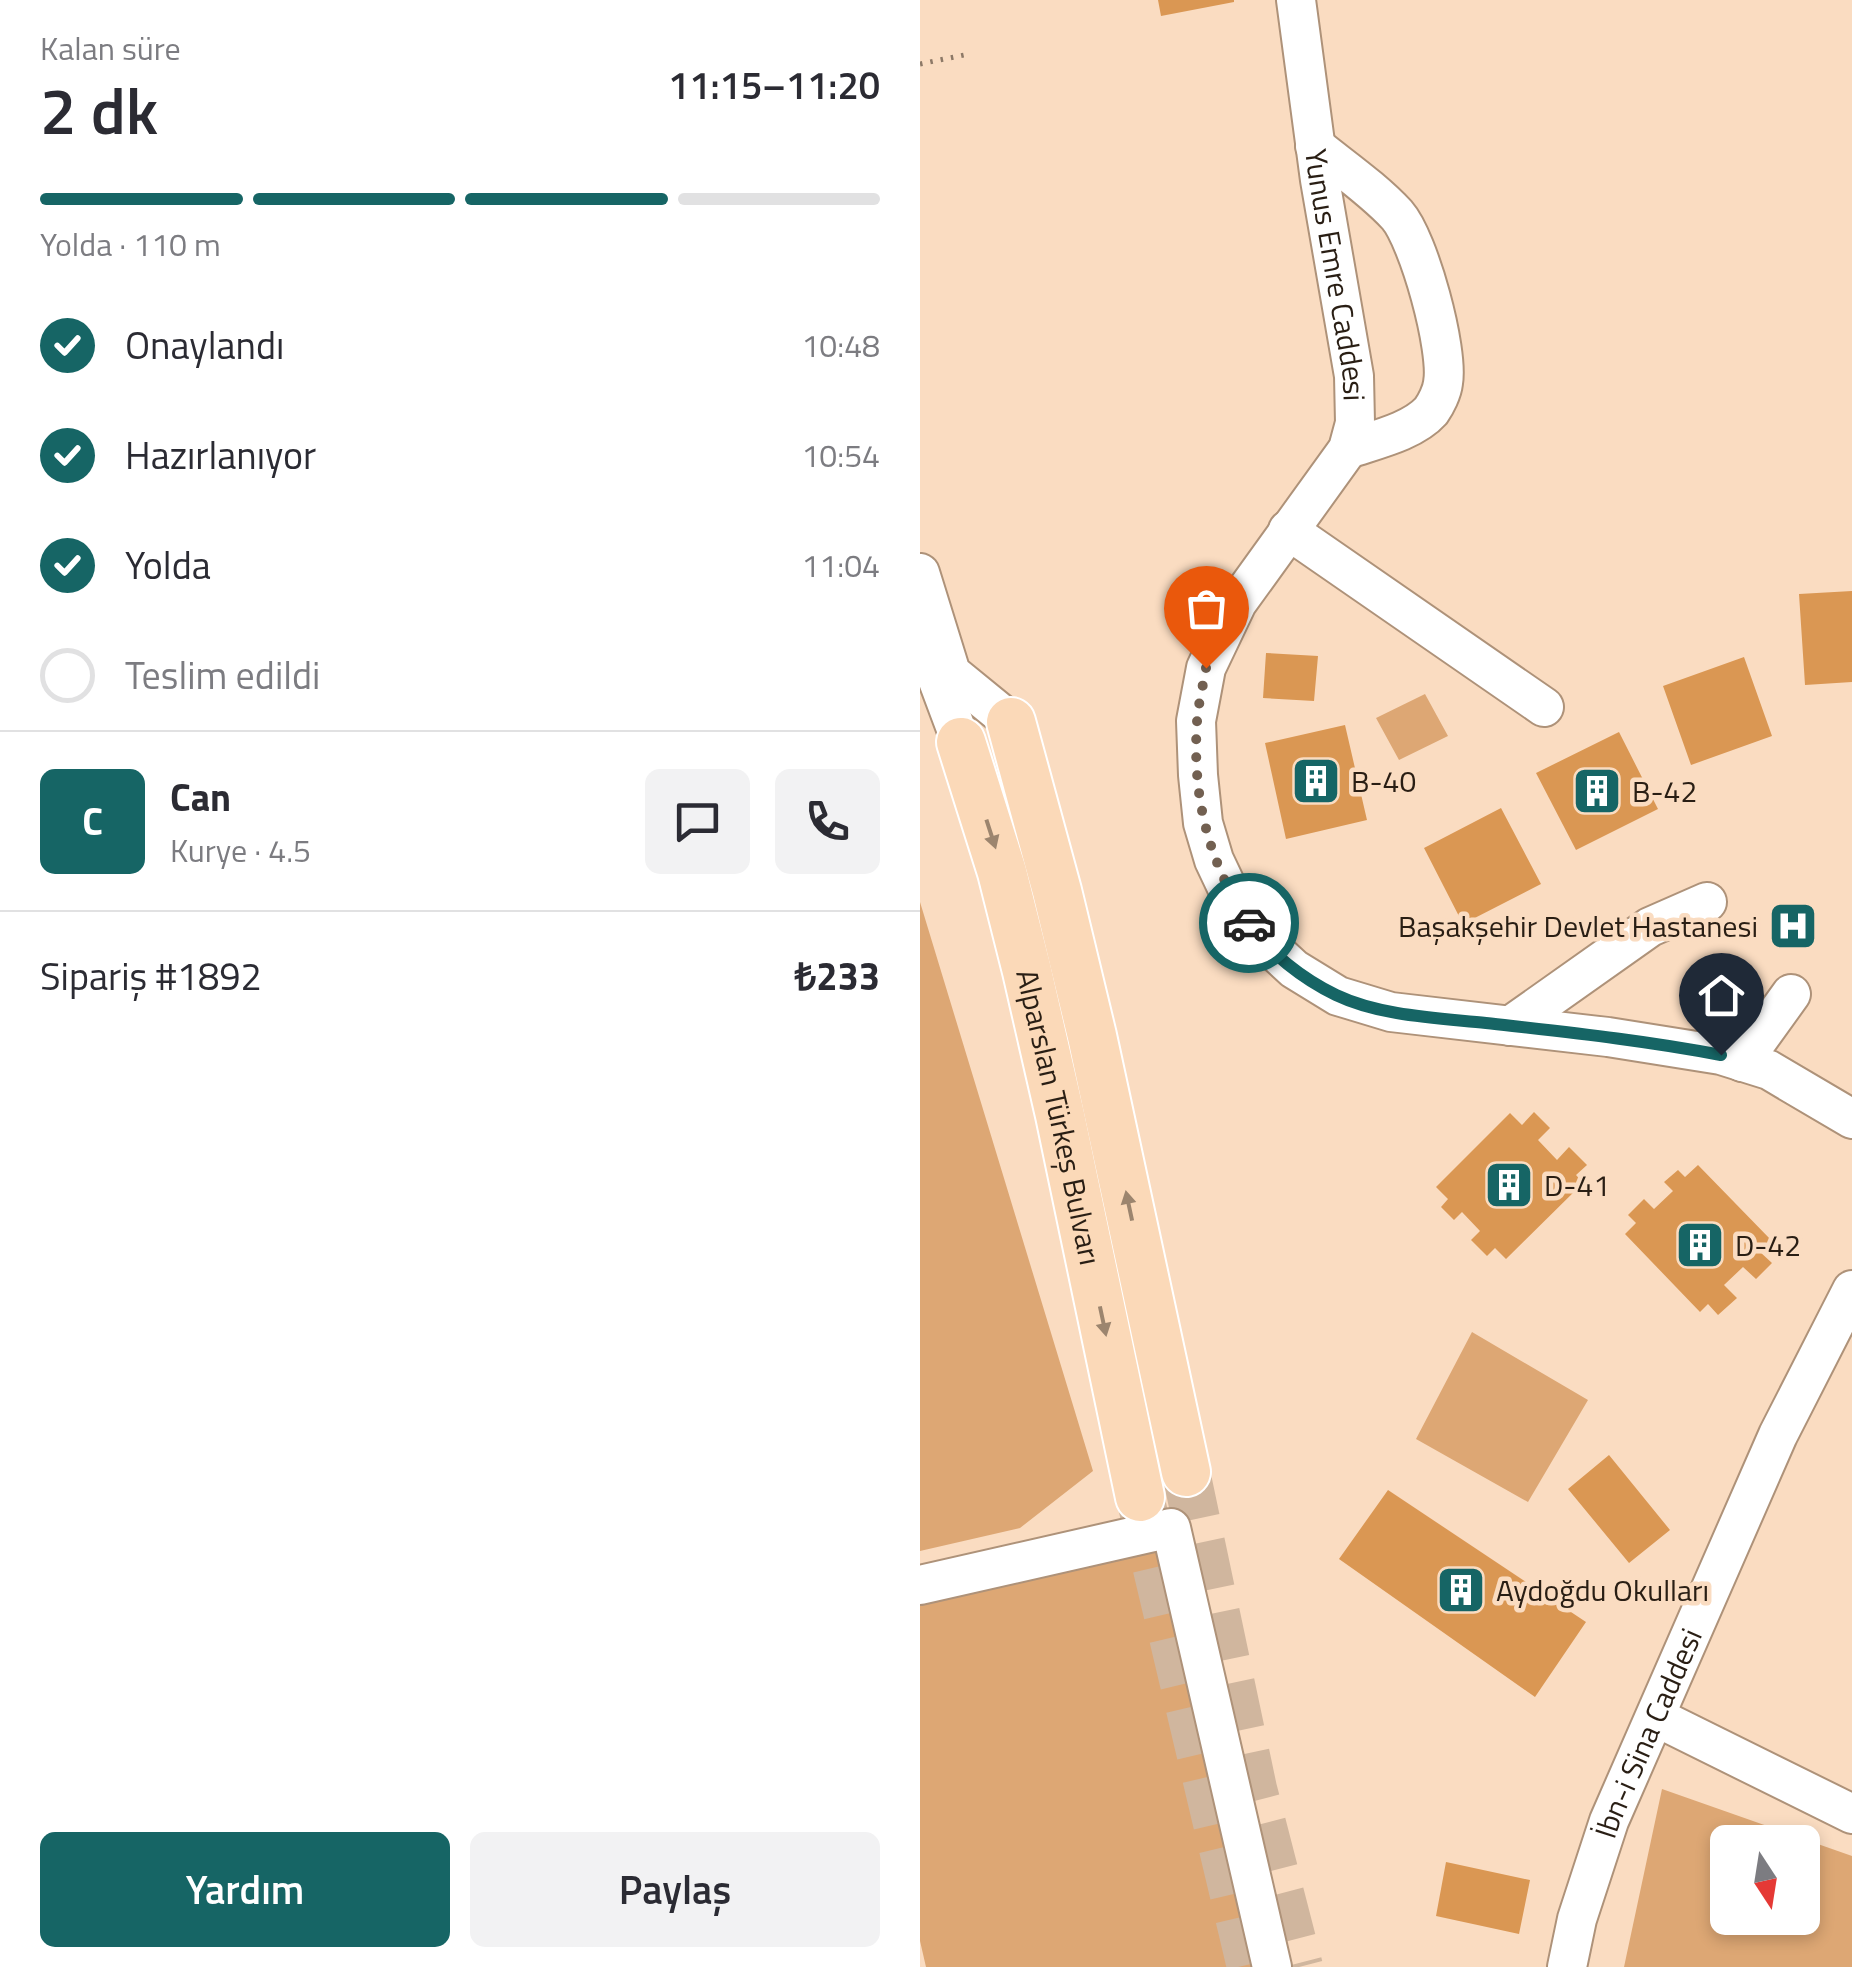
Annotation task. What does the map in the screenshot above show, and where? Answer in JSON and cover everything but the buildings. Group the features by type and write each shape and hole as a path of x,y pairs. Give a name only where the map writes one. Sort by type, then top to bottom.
{"main road":[{"name":"Alparslan Türkeş Bulvarı","path":"1011,722 1092,1036 1186,1472"},
{"name":"Alparslan Türkeş Bulvarı","path":"961,742 1002,872 1027,971 1140,1497"}],"street":[{"name":"Yunus Emre Caddesi","path":"1296,0 1315,146 1354,376 1354,422 1348,449 1236,603 1206,668 1196,721 1198,775 1214,860 1232,898 1256,934 1294,969 1338,996 1392,1012 1668,1045 1721,1055 1769,1070 1852,1118"},
{"path":"1315,146 1400,218 1418,256 1442,350 1443,383 1434,408 1419,422 1348,449"},
{"path":"1288,530 1544,707"},
{"path":"920,574 951,674 1011,722"},
{"path":"920,628 961,742"},
{"path":"1510,1026 1650,927 1707,902"},
{"path":"1742,1062 1791,994"},
{"name":"İbn-i Sina Caddesi","path":"1567,1967 1577,1919 1609,1821 1778,1435 1852,1290"},
{"path":"920,1585 1171,1528 1272,1967"},
{"path":"1656,1717 1852,1814"}],"path":[{"path":"920,64 964,55"}],"shaded area":[{"path":"1425,694 1448,736 1399,760 1376,718"},
{"path":"920,902 1093,1471 1020,1528 920,1551"},
{"path":"1472,1332 1588,1400 1528,1502 1416,1439"},
{"path":"1156,1541 1255,1967 926,1967 920,1941 920,1596"},
{"path":"1662,1789 1764,1825 1710,1825 1710,1935 1820,1935 1820,1845 1852,1856 1852,1967 1624,1967"}],"tunnel":[{"path":"1186,1472 1253,1789 1299,1967"},
{"path":"1140,1497 1251,1967"}],"way so far":[{"path":"1206,668 1196,721 1204,823 1214,860 1249,923"}],"place":[{"name":"B-40","path":"1316,781"},
{"name":"B-42","path":"1597,791"},
{"name":"Başakşehir Devlet Hastanesi","path":"1793,926"},
{"name":"D-41","path":"1509,1185"},
{"name":"D-42","path":"1700,1245"},
{"name":"Aydoğdu Okulları","path":"1461,1590"}],"route":[{"path":"1249,923 1294,969 1338,996 1392,1012 1608,1037 1721,1055"}]}
